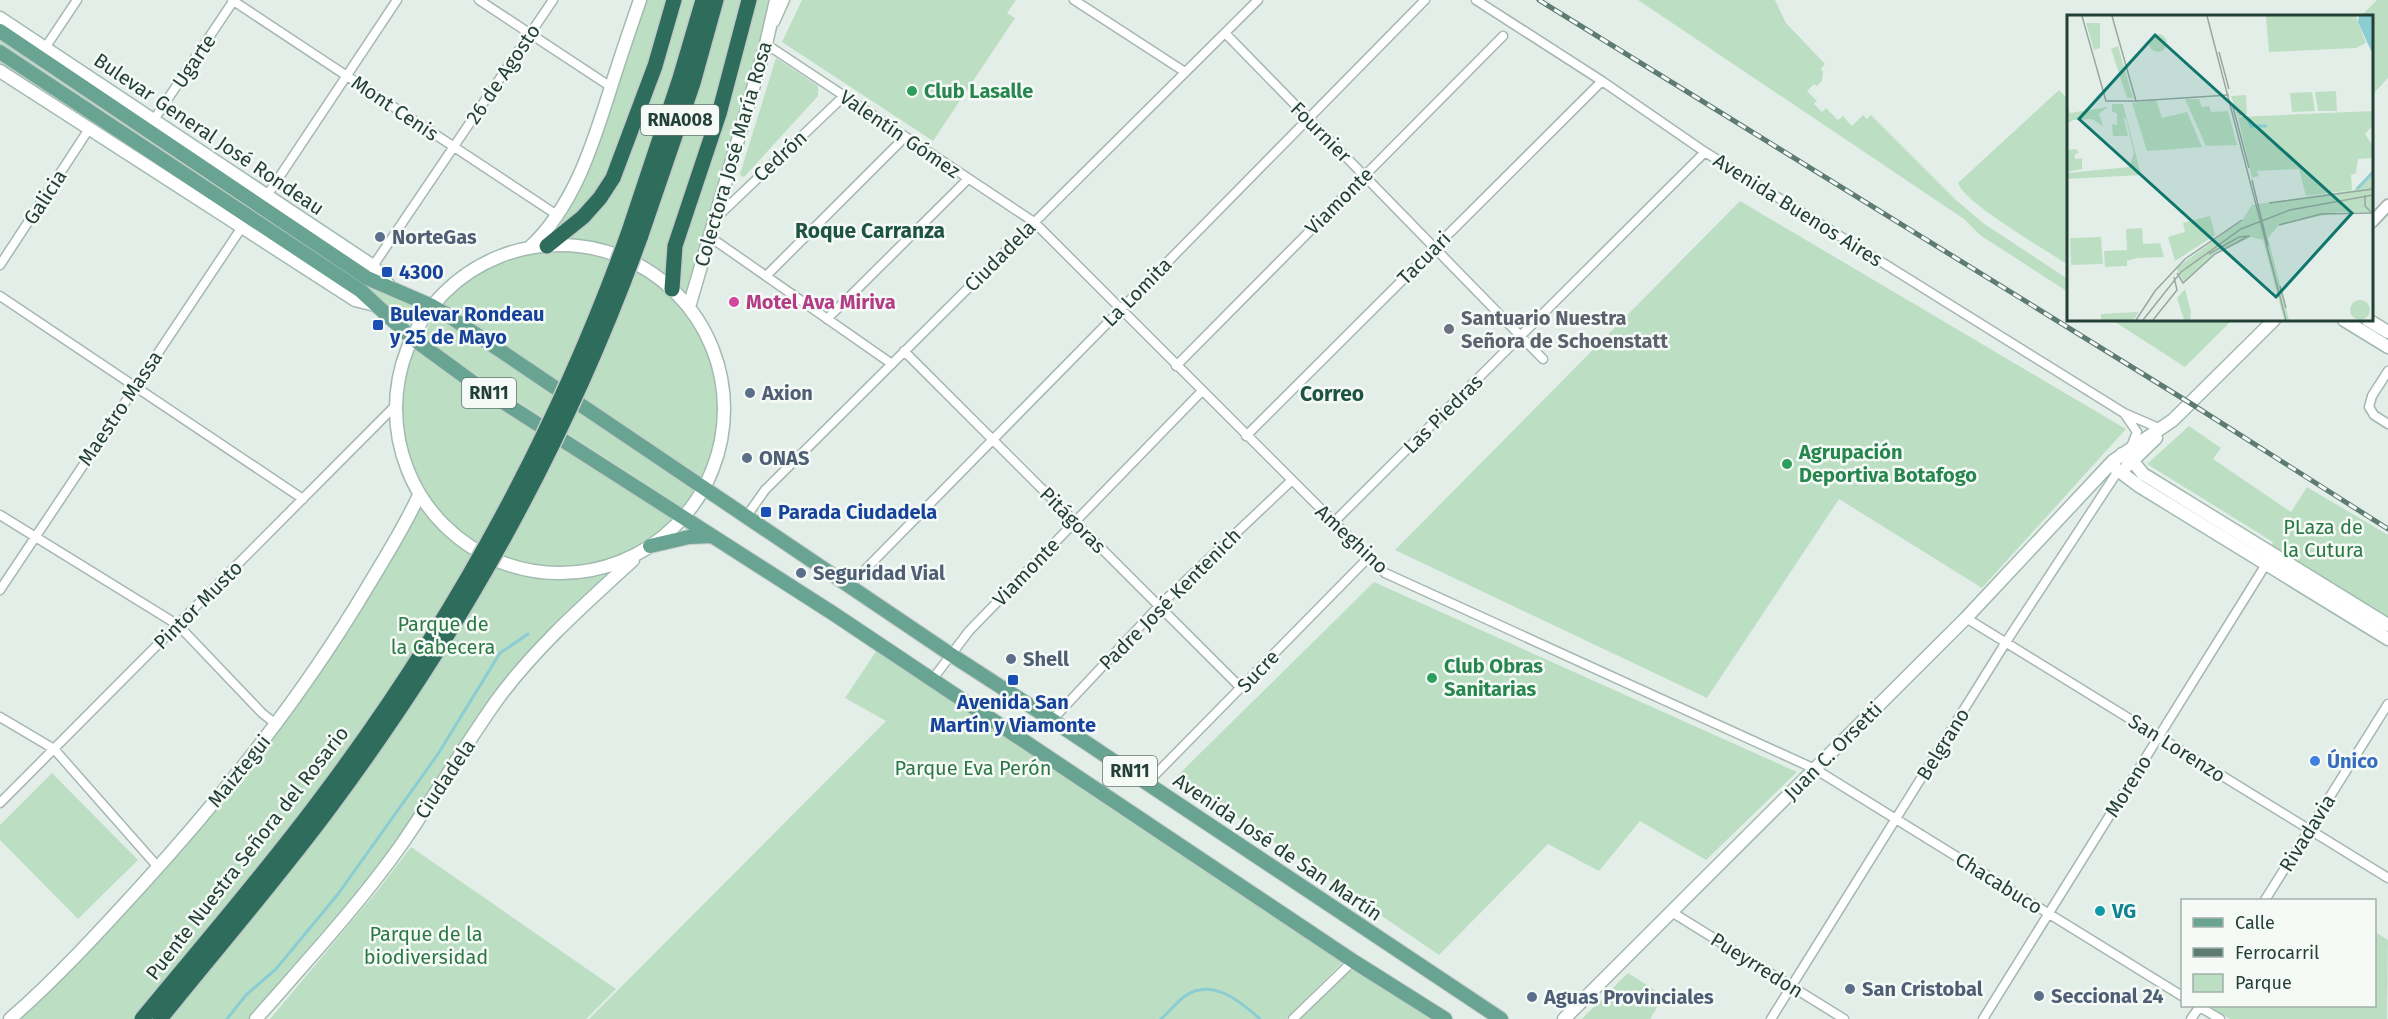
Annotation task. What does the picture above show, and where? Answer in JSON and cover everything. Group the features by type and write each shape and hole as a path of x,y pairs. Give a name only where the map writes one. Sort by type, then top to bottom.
{"highway":[{"path":"547,246 583,218 600,198 613,177 655,66 675,0"},
{"name":"RNA008","path":"634,236 703,0"},
{"name":"RNA008","path":"634,236 693,83 717,0"},
{"path":"672,289 675,246 719,114 749,0"},
{"name":"Puente Nuestra Señora del Rosario","path":"142,1019 318,802 372,728 453,603 558,409 603,302 634,236"},
{"name":"Puente Nuestra Señora del Rosario","path":"160,1019 331,807 390,723 465,607 508,531 567,417 614,309 634,236"}],"main road":[{"path":"529,248 544,234 557,215 582,169 601,120 640,0"},
{"name":"Colectora José María Rosa","path":"689,307 717,217 766,44 776,0"},
{"name":"Bulevar General José Rondeau","path":"0,18 373,266 391,288"},
{"name":"Bulevar General José Rondeau","path":"0,31 367,278 432,306 704,488"},
{"path":"0,52 361,291 412,338"},
{"path":"0,71 356,300 375,305"},
{"path":"547,246 574,246 601,250 627,259 651,272 689,307 708,339 718,365 723,388 724,415 721,440 714,465 704,488 684,517 648,548 628,559 590,571 549,573 523,570 496,561 474,550 446,528 419,495 402,457 396,429 395,406 398,382 412,338 432,306 450,285 472,270 501,256 529,248 547,246"},
{"name":"Juan C. Orsetti","path":"1564,1019 1966,618 2098,477 2161,429 2273,321"},
{"path":"2346,321 2388,347"},
{"path":"2370,321 2388,332"},
{"name":"RN11","path":"412,338 475,384 684,517 1353,961 1445,1019"},
{"path":"2123,459 2139,486 2388,625"},
{"name":"Avenida José de San Martín","path":"704,488 1501,1019"},
{"name":"Maiztegui","path":"10,1017 68,963 158,867 277,725 359,601 419,495"},
{"path":"648,548 689,537 711,536"},
{"name":"Ciudadela","path":"256,1019 398,849 498,699 535,654 568,620 648,548"},
{"path":"2269,559 2388,639"}],"street":[{"path":"45,48 77,0"},
{"name":"Mont Cenis","path":"234,0 557,215"},
{"name":"Ugarte","path":"153,121 234,0"},
{"path":"266,197 397,0"},
{"path":"479,0 611,87"},
{"name":"26 de Agosto","path":"373,266 553,0"},
{"path":"766,44 785,0"},
{"path":"1074,0 1185,72"},
{"name":"La Lomita","path":"850,585 1425,0"},
{"name":"Avenida Buenos Aires","path":"1476,0 1602,81 1706,152 2124,413 2161,429"},
{"name":"Ciudadela","path":"746,517 765,490 1225,33 1254,1"},
{"name":"Fournier","path":"1225,33 1543,360"},
{"name":"Viamonte","path":"1176,366 1503,36"},
{"name":"Valentín Gómez","path":"766,44 1034,222"},
{"name":"Tacuari","path":"1246,436 1602,81"},
{"name":"Cedrón","path":"717,217 844,96"},
{"name":"Galicia","path":"0,264 89,129"},
{"path":"766,276 905,137"},
{"name":"Las Piedras","path":"1333,523 1706,152"},
{"path":"827,319 968,180"},
{"path":"2373,221 2388,205"},
{"name":"Ameghino","path":"1034,222 1291,482 1385,573 1815,769"},
{"name":"Maestro Massa","path":"0,590 242,227"},
{"path":"710,237 892,364"},
{"path":"0,296 303,499"},
{"name":"Pitágoras","path":"904,351 1241,688"},
{"path":"2388,371 2372,396 2369,407 2374,415 2388,424"},
{"name":"Viamonte","path":"932,680 969,631 1202,391"},
{"name":"Pintor Musto","path":"0,803 395,406"},
{"path":"2123,459 2137,432 2124,413"},
{"name":"Belgrano","path":"1771,1019 2123,459"},
{"name":"Padre José Kentenich","path":"1052,720 1159,606 1291,482"},
{"path":"0,515 178,625 262,713 277,725"},
{"name":"Sucre","path":"1148,783 1368,558"},
{"name":"Moreno","path":"1983,1019 2269,559"},
{"name":"San Lorenzo","path":"1966,618 2388,878"},
{"name":"Rivadavia","path":"2266,899 2388,704"},
{"path":"0,717 54,749 158,867"},
{"name":"Chacabuco","path":"1815,769 2181,995"},
{"name":"Pueyrredon","path":"1670,912 1844,1019"},
{"path":"1293,1019 1353,961"},
{"path":"2201,1007 2220,1019"}],"green space":[{"path":"640,0 776,0 689,307 713,351 723,396 720,441 704,488 432,306 441,294 463,276 488,262 529,248 582,169"},
{"name":"Club Lasalle","path":"802,0 1016,0 1007,13 1015,18 933,141 782,42"},
{"path":"1638,0 1775,0 1786,23 1825,64 1821,69 1822,81 1817,86 1814,84 1807,91 1817,101 1814,104 1822,112 1826,108 1838,120 1843,116 1852,126 1863,115 1867,119 1871,115 1956,200 1983,223 2067,278 2067,291 1980,235 1964,219"},
{"path":"2377,0 2388,0 2388,78 2373,94 2373,15 2362,15"},
{"path":"0,18 373,266 391,288 432,306 412,338 375,305 0,71"},
{"path":"776,58 818,86 818,96 742,177 740,174"},
{"path":"2059,90 2067,98 2067,264 1990,214 1964,192 1958,183"},
{"name":"Agrupación Deportiva Botafogo","path":"1740,201 2126,429 1982,588 1839,499 1707,698 1395,550"},
{"path":"438,316 697,491 683,508 430,345 424,334 432,320"},
{"path":"2114,321 2231,321 2185,367"},
{"name":"Parque de la Cabecera","path":"412,338 684,517 568,620 535,654 398,849 256,1019 10,1019 54,978 277,725 419,495 403,457 397,418 400,378"},
{"name":"PLaza de la Cutura","path":"2189,426 2221,448 2213,459 2291,512 2307,487 2388,535 2388,618 2270,548 2273,542 2147,464"},
{"name":"Club Obras Sanitarias","path":"1374,582 1797,772 1706,860 1640,821 1599,871 1548,844 1439,955 1177,776"},
{"name":"Parque Eva Perón","path":"877,650 1341,961 1341,964 1286,1019 589,1019 886,721 845,698"},
{"path":"52,773 138,860 78,919 0,840 0,825"},
{"name":"Parque de la biodiversidad","path":"411,847 616,989 586,1019 270,1019"},
{"path":"2376,933 2388,940 2387,1019 2230,1019 2213,1009 2214,1007 2376,1007"},
{"path":"1360,970 1434,1019 1300,1019 1344,975 1350,971"},
{"path":"1628,973 1664,996 1650,1019 1582,1019"}],"waterway":[{"path":"227,1019 246,995 276,969 338,894 438,754 500,653 528,634"},
{"path":"1161,1019 1185,996 1205,989 1226,994 1260,1019"}],"railway":[{"path":"1539,0 2190,403 2388,529"}],"place":[{"name":"Club Lasalle","path":"912,91"},
{"name":"NorteGas","path":"380,237"},
{"name":"4300","path":"387,272"},
{"name":"Motel Ava Miriva","path":"734,302"},
{"name":"Bulevar Rondeau y 25 de Mayo","path":"378,325"},
{"name":"Santuario Nuestra Señora de Schoenstatt","path":"1449,329"},
{"name":"Axion","path":"750,393"},
{"name":"ONAS","path":"747,458"},
{"name":"Agrupación Deportiva Botafogo","path":"1787,464"},
{"name":"Parada Ciudadela","path":"766,512"},
{"name":"Seguridad Vial","path":"801,573"},
{"name":"Shell","path":"1011,659"},
{"name":"Club Obras Sanitarias","path":"1432,678"},
{"name":"Avenida San Martín y Viamonte","path":"1013,680"},
{"name":"Único","path":"2315,761"},
{"name":"VG","path":"2100,911"},
{"name":"San Cristobal","path":"1850,989"},
{"name":"Seccional 24","path":"2039,996"},
{"name":"Aguas Provinciales","path":"1532,997"}],"district":[{"name":"Roque Carranza","path":"870,231"},
{"name":"Correo","path":"1332,394"}]}
